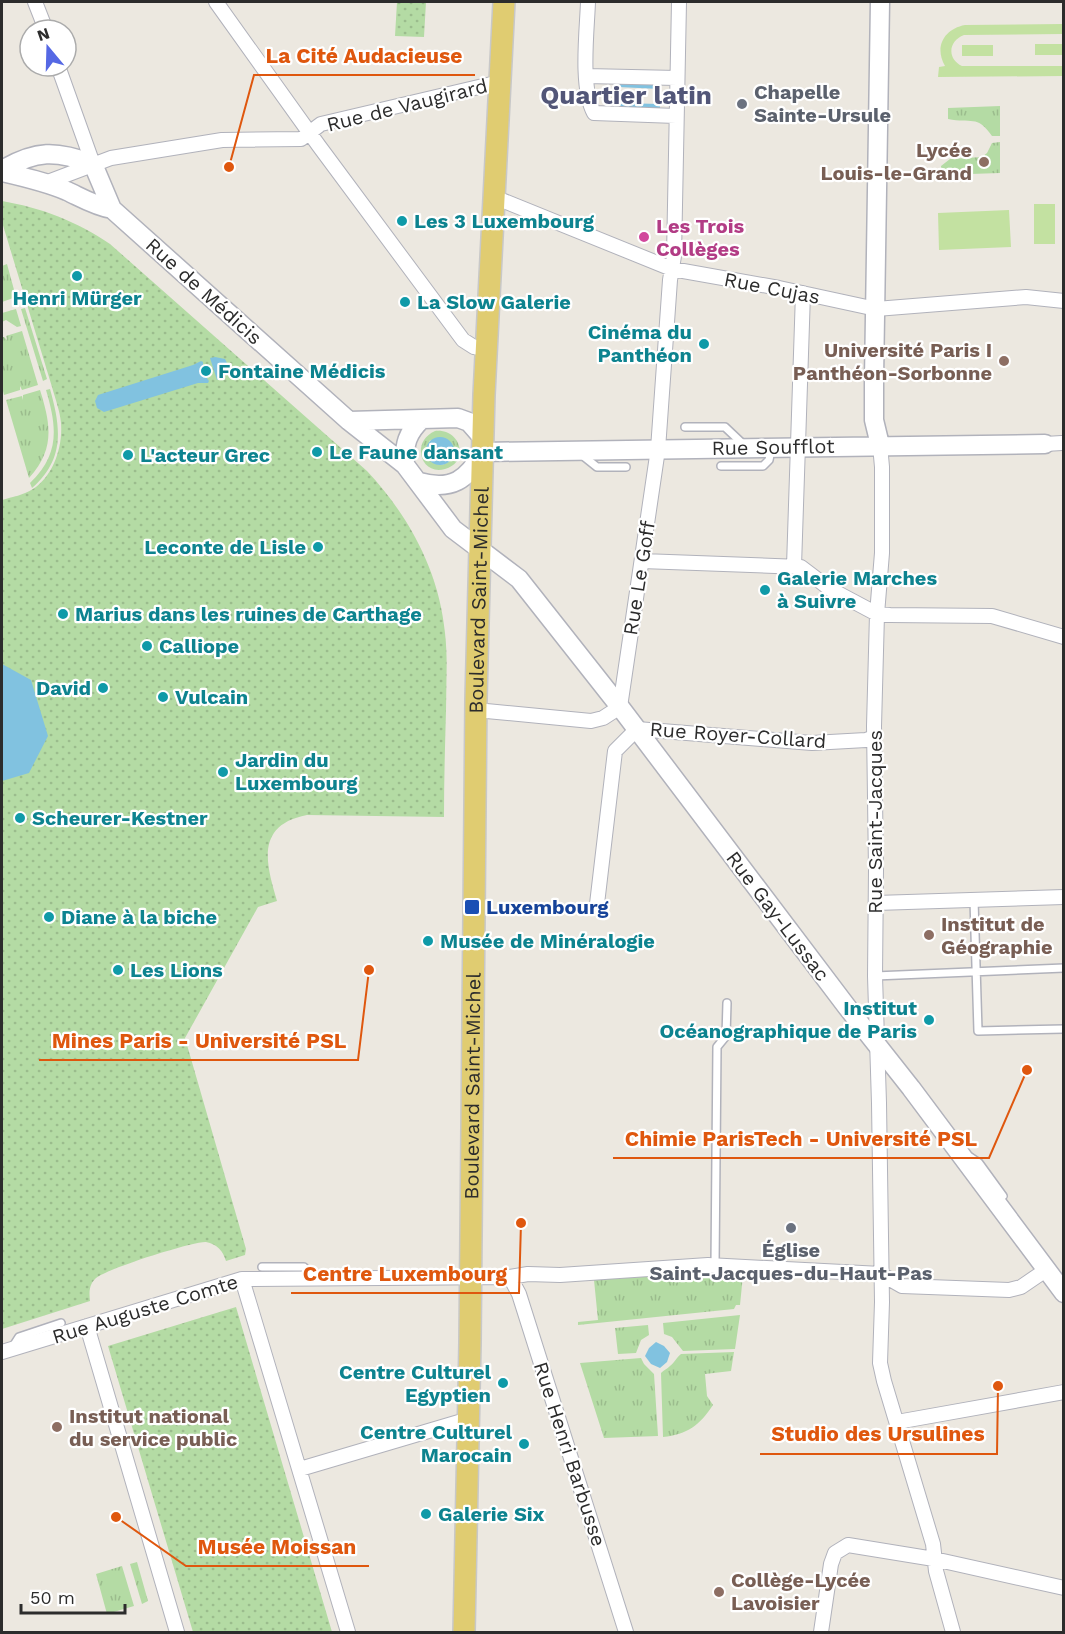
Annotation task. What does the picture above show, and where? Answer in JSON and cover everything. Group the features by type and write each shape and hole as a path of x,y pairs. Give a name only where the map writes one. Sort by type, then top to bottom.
{"main road":[{"name":"Boulevard Saint-Michel","path":"461,1632 469,1419 476,710 482,550 483,445 475,411 487,349 504,2"}],"street":[{"path":"216,2 462,340 474,347 487,349"},
{"path":"588,2 586,76 589,104 594,113 676,123"},
{"name":"Rue Le Goff","path":"620,706 658,449 674,256 679,2"},
{"name":"Rue Saint-Jacques","path":"880,2 874,420 882,467 882,553 877,614 874,737 876,903 874,976 878,1046 880,1363 933,1544 934,1559 953,1632"},
{"path":"586,76 677,78"},
{"path":"62,78 112,209"},
{"name":"Rue de Vaugirard","path":"45,183 111,158 222,140 302,139 321,124 500,82"},
{"path":"2,171 18,160 41,153 71,155 93,164"},
{"path":"2,171 45,183"},
{"name":"Rue de Médicis","path":"45,183 68,191 94,205 112,209 350,421 405,465 419,482"},
{"name":"Rue Cujas","path":"494,196 672,269 876,309 1026,297 1064,301"},
{"path":"794,566 802,293"},
{"path":"350,421 458,418 475,411 483,445 472,470 454,482 434,486 419,482"},
{"path":"405,465 405,442 422,419"},
{"name":"Rue Soufflot","path":"483,445 575,450 1059,443"},
{"name":"Rue Gay-Lussac","path":"419,482 453,529 519,579 620,706 1064,1293"},
{"path":"642,561 794,566 806,569 830,589 877,614 992,616 1064,637"},
{"path":"476,710 591,721 603,718 620,706"},
{"path":"597,904 615,751 637,729"},
{"name":"Rue Royer-Collard","path":"637,729 812,743 866,740 874,737"},
{"path":"876,903 1064,897"},
{"name":"Rue Auguste Comte","path":"7,1351 242,1279 510,1277 528,1274 560,1275 716,1265 881,1274"},
{"path":"881,1274 902,1286 1009,1290 1021,1287 1046,1270"},
{"name":"Rue Henri Barbusse","path":"510,1277 519,1294 626,1632"},
{"path":"242,1279 348,1632"},
{"path":"87,1326 177,1632"},
{"path":"897,1422 1064,1392"},
{"path":"300,1469 469,1419"},
{"path":"821,1632 831,1564 838,1550 848,1545 934,1559 1064,1588"}],"lane":[{"path":"685,428 725,427 746,447"},
{"path":"721,466 763,466 769,460 772,447"},
{"path":"575,450 597,467 626,466"},
{"path":"974,900 978,1031 1064,1029"},
{"path":"874,976 1064,968"},
{"path":"716,1265 717,1047 726,1036 727,1003"},
{"path":"956,1149 979,1163 1003,1196"},
{"path":"262,1267 304,1267 315,1279"},
{"path":"7,1351 19,1336 61,1323"}],"green space":[{"path":"397,2 426,2 424,37 395,36"},
{"path":"1063,24 1063,34 964,35 955,41 951,50 954,59 962,66 1063,66 1063,76 938,77 939,67 945,66 941,52 943,40 951,30 958,27"},
{"path":"1035,44 1063,44 1063,55 1035,55"},
{"path":"962,45 993,45 993,56 962,56"},
{"path":"1000,106 1000,136 992,136 978,122 948,119 948,108"},
{"path":"1000,142 1000,173 941,175 941,166 950,159 982,157 992,143"},
{"name":"Jardin du Luxembourg","path":"2,201 58,216 110,244 367,471 409,526 429,566 442,610 447,662 444,817 307,815 290,820 279,827 268,848 270,873 277,901 258,907 185,1038 246,1249 245,1255 226,1261 219,1248 206,1242 167,1251 101,1275 92,1284 90,1301 2,1329 2,500 29,491 46,477 58,451 61,432 57,405 2,222"},
{"path":"1034,204 1055,204 1055,244 1034,244"},
{"path":"1009,210 1011,247 939,250 938,213"},
{"path":"7,264 16,297 2,302 2,266"},
{"path":"25,308 47,379 43,381 21,309"},
{"path":"16,309 21,326 17,327 6,320 2,322 2,313"},
{"path":"22,331 38,385 22,390 20,386 20,390 4,395 2,337 7,340 6,336"},
{"path":"50,389 58,442 50,466 32,488 30,483 47,461 53,440 54,428 46,390"},
{"path":"40,390 47,414 47,447 29,478 6,400 22,396 23,400 23,395"},
{"path":"435,431 444,431 451,435 459,446 458,460 445,469 430,468 422,457 421,450 427,436","holes":["430,440 451,460 445,464 439,464 427,457 426,450"]},
{"path":"706,1273 743,1275 740,1305 736,1305 734,1309 578,1325 578,1322 598,1320 594,1280"},
{"path":"236,1307 332,1632 193,1632 108,1346"},
{"path":"740,1315 735,1349 683,1351 672,1337 664,1334 663,1323"},
{"path":"648,1325 649,1335 641,1340 636,1353 618,1354 615,1328"},
{"path":"734,1352 731,1371 705,1374 707,1396 713,1405 698,1424 679,1434 663,1437 661,1373 681,1354"},
{"path":"641,1358 654,1374 658,1436 604,1438 580,1363"},
{"path":"137,1562 148,1601 142,1604 130,1564"},
{"path":"122,1566 134,1606 107,1614 96,1574"}],"water":[{"path":"618,82 661,83 660,89 618,87"},
{"path":"618,103 660,104 660,109 617,108"},
{"path":"210,358 225,359 229,367 225,376 217,380"},
{"path":"201,361 208,383 198,383 104,412 97,408 95,401 98,395"},
{"path":"440,437 450,441 454,451 450,461 440,465 430,461 426,451 430,441"},
{"path":"2,664 31,680 48,736 29,773 2,781"},
{"path":"656,1342 670,1353 667,1362 660,1368 651,1364 645,1356"}],"place":[{"name":"Chapelle Sainte-Ursule","path":"742,104"},
{"name":"Lycée Louis-le-Grand","path":"984,162"},
{"name":"La Cité Audacieuse","path":"229,167"},
{"name":"Les 3 Luxembourg","path":"402,221"},
{"name":"Les Trois Collèges","path":"644,237"},
{"name":"Henri Mürger","path":"77,276"},
{"name":"La Slow Galerie","path":"405,302"},
{"name":"Cinéma du Panthéon","path":"704,344"},
{"name":"Université Paris I Panthéon-Sorbonne","path":"1004,361"},
{"name":"Fontaine Médicis","path":"206,371"},
{"name":"Le Faune dansant","path":"317,452"},
{"name":"L'acteur Grec","path":"128,455"},
{"name":"Leconte de Lisle","path":"318,547"},
{"name":"Galerie Marches à Suivre","path":"765,590"},
{"name":"Marius dans les ruines de Carthage","path":"63,614"},
{"name":"Calliope","path":"147,646"},
{"name":"David","path":"103,688"},
{"name":"Vulcain","path":"163,697"},
{"name":"Jardin du Luxembourg","path":"223,772"},
{"name":"Scheurer-Kestner","path":"20,818"},
{"name":"Luxembourg","path":"472,907"},
{"name":"Diane à la biche","path":"49,917"},
{"name":"Institut de Géographie","path":"929,935"},
{"name":"Musée de Minéralogie","path":"428,941"},
{"name":"Les Lions","path":"118,970"},
{"name":"Mines Paris - Université PSL","path":"369,970"},
{"name":"Institut Océanographique de Paris","path":"929,1020"},
{"name":"Chimie ParisTech - Université PSL","path":"1027,1070"},
{"name":"Centre Luxembourg","path":"521,1223"},
{"name":"Église Saint-Jacques-du-Haut-Pas","path":"791,1228"},
{"name":"Centre Culturel Egyptien","path":"503,1383"},
{"name":"Studio des Ursulines","path":"998,1386"},
{"name":"Institut national du service public","path":"57,1427"},
{"name":"Centre Culturel Marocain","path":"524,1444"},
{"name":"Galerie Six","path":"426,1514"},
{"name":"Musée Moissan","path":"116,1517"},
{"name":"Collège-Lycée Lavoisier","path":"719,1592"}],"district":[{"name":"Quartier latin","path":"626,95"}]}
